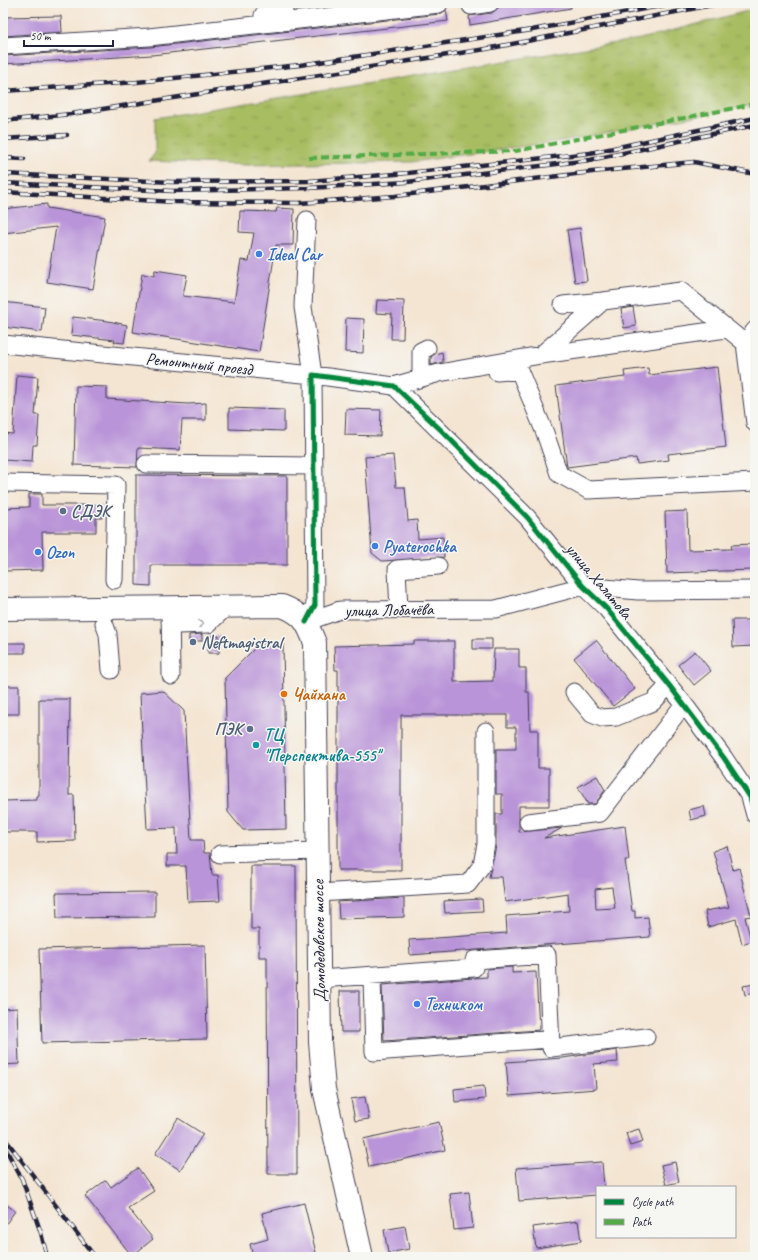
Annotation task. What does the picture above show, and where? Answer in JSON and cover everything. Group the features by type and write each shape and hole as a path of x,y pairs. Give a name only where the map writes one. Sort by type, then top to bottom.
{"main road":[{"path":"3,609 170,614 227,606 282,606 296,611 306,622"},
{"name":"Домодедовское шоссе","path":"306,622 315,642 320,1042 324,1090 362,1257"}],"street":[{"path":"229,29 230,20 284,11 282,3"},
{"path":"471,6 490,3"},
{"path":"3,46 149,37 439,4"},
{"path":"306,622 315,605 313,375 298,305 307,220"},
{"path":"563,305 681,291 726,329 750,336 755,423"},
{"path":"542,355 603,301"},
{"path":"394,386 439,373 542,355 726,329"},
{"name":"Ремонтный проезд","path":"3,344 313,375 394,386"},
{"path":"421,378 420,351 427,348"},
{"path":"421,378 440,379 519,370 545,433 559,474 588,490 755,482"},
{"name":"улица Халатова","path":"394,386 527,517 583,586 606,608 684,704 724,758 750,797 755,815"},
{"path":"146,464 314,466"},
{"path":"3,483 116,484 114,580"},
{"path":"400,610 397,569 438,566"},
{"name":"улица Лобачёва","path":"306,622 340,610 496,609 583,586 638,591 755,590"},
{"path":"170,614 171,676"},
{"path":"104,623 108,634 111,670"},
{"path":"574,692 592,714 602,718 616,717 652,702 669,685"},
{"path":"528,822 600,813 684,704"},
{"path":"318,893 468,884 482,865 486,844 486,731"},
{"path":"220,854 318,851"},
{"path":"319,979 474,968 474,960 547,955 550,1048 646,1037"},
{"path":"372,976 374,1052 550,1039"}],"green space":[{"path":"755,9 755,105 568,140 412,162 248,165 149,161 155,153 155,118 640,39"}],"building":[{"path":"526,3 571,3 571,8 470,25 469,16 492,13 499,7"},
{"path":"446,10 448,21 152,55 3,64 3,56 150,47 440,14"},
{"path":"61,16 62,32 3,36 3,17"},
{"path":"47,204 47,208 105,217 93,289 47,282 56,227 3,233 3,209"},
{"path":"277,208 294,209 293,245 276,245 259,352 133,332 142,274 154,276 155,270 187,275 183,296 234,302 241,260 249,261 254,233 239,232 240,211 276,212"},
{"path":"580,228 587,281 575,282 567,230"},
{"path":"377,300 404,301 403,339 391,339 392,314 376,313"},
{"path":"3,302 45,307 42,332 3,327"},
{"path":"633,307 636,326 624,328 621,309"},
{"path":"73,317 127,325 124,343 114,342 115,340 71,335"},
{"path":"346,318 364,319 363,353 345,352"},
{"path":"442,352 443,362 431,365 431,357"},
{"path":"717,367 726,447 668,454 669,460 637,464 636,458 567,467 556,386 625,377 624,371 648,368 649,375"},
{"path":"17,375 38,377 35,415 39,415 37,445 33,445 32,462 3,460 3,433 13,434"},
{"path":"76,386 107,387 107,399 188,404 206,403 206,420 182,420 180,450 138,448 137,467 74,465"},
{"path":"229,408 284,410 284,431 229,429"},
{"path":"346,409 381,410 380,436 345,435"},
{"path":"393,455 396,487 405,487 408,521 417,520 418,539 443,537 444,557 382,561 372,553 365,457"},
{"path":"136,475 287,476 287,565 151,565 151,586 136,585"},
{"path":"29,494 42,494 42,505 102,505 102,518 96,518 96,532 42,532 43,570 3,571 3,508 29,507"},
{"path":"687,511 688,550 732,549 731,545 752,544 752,570 667,573 665,512"},
{"path":"732,620 755,620 755,646 733,647"},
{"path":"202,634 202,641 189,641 189,635"},
{"path":"208,636 219,636 219,653 208,653"},
{"path":"473,639 492,639 492,649 473,649"},
{"path":"596,640 635,689 613,706 574,658"},
{"path":"414,641 454,641 454,682 493,681 494,649 519,649 519,668 526,668 526,692 529,692 530,730 538,730 538,768 549,768 549,806 519,806 519,832 562,828 544,838 625,826 629,860 625,860 632,911 635,911 635,918 648,917 650,937 410,955 409,940 507,933 506,916 569,911 568,893 505,902 502,877 489,877 496,846 496,814 502,814 502,794 496,794 496,749 516,749 516,727 507,727 507,715 401,715 401,870 338,870 338,670 335,670 334,646 414,644","holes":["612,887 615,908 596,909 595,889"]},
{"path":"3,643 25,643 25,653 3,653"},
{"name":"ТЦ \"Перспектива-555\"","path":"283,643 286,829 243,830 228,812 225,678 259,644"},
{"path":"695,651 711,671 694,685 678,665"},
{"path":"3,686 19,686 19,714 3,714"},
{"path":"163,691 184,711 191,840 203,840 204,853 210,853 212,875 218,875 220,901 188,902 186,866 167,866 167,854 177,854 176,828 147,829 140,693"},
{"path":"39,699 70,699 69,795 74,795 75,841 37,842 37,832 3,832 3,801 37,800 37,796 39,796"},
{"path":"597,776 605,790 595,804 588,804 578,787"},
{"path":"704,806 706,816 691,820 689,810"},
{"path":"727,846 733,870 739,868 751,916 745,917 751,941 742,944 736,919 708,927 705,911 729,907 713,851"},
{"path":"251,866 296,866 297,1174 268,1174 267,957 259,957 259,929 251,929"},
{"path":"155,892 155,917 57,918 56,893"},
{"path":"404,898 404,917 339,919 338,902"},
{"path":"482,899 483,911 445,913 444,901"},
{"path":"205,945 207,1039 42,1043 39,949"},
{"path":"512,967 512,973 536,972 539,1030 384,1041 382,985 487,977 487,969"},
{"path":"755,984 755,993 745,995 743,986"},
{"path":"340,991 359,991 359,1032 341,1032"},
{"path":"17,1008 19,1064 3,1065 3,1009"},
{"path":"617,1050 618,1062 594,1064 596,1089 509,1096 506,1062 563,1058"},
{"path":"484,1086 485,1099 455,1102 454,1089"},
{"path":"365,1097 369,1119 355,1121 351,1099"},
{"path":"178,1118 203,1134 180,1170 155,1154"},
{"path":"439,1122 445,1150 369,1167 363,1139"},
{"path":"639,1129 643,1142 630,1146 626,1133"},
{"path":"602,1162 604,1186 596,1186 596,1195 519,1201 516,1168"},
{"path":"675,1162 679,1182 666,1185 661,1165"},
{"path":"138,1168 154,1191 128,1208 153,1239 132,1256 85,1196 106,1180 111,1187"},
{"path":"469,1192 473,1228 454,1230 450,1194"},
{"path":"3,1202 15,1211 3,1228"},
{"path":"304,1203 317,1257 253,1257 250,1244 268,1239 262,1213"},
{"path":"578,1221 581,1241 536,1248 533,1227"},
{"path":"405,1226 409,1249 388,1253 384,1230"}],"railway":[{"path":"3,91 137,82 300,65 532,30 676,3"},
{"path":"3,121 71,114 486,49 722,3"},
{"path":"3,174 172,182 309,181 408,173 590,153 755,118"},
{"path":"3,183 173,191 309,188 407,182 590,160 755,125"},
{"path":"3,139 67,135"},
{"path":"3,158 24,159"},
{"path":"3,192 174,202 300,203 395,196 592,172 694,162 755,174"},
{"path":"3,1136 95,1257"},
{"path":"3,1144 22,1179 41,1233 47,1257"}],"marked path":[{"path":"309,158 516,151 755,104"}],"cycle path":[{"path":"306,622 315,605 313,375 394,386 442,431 527,517 583,586 606,608 669,685 724,758 750,797 755,815"}],"place":[{"name":"Ideal Car","path":"259,254"},
{"name":"СДЭК","path":"63,511"},
{"name":"Pyaterochka","path":"375,546"},
{"name":"Ozon","path":"38,552"},
{"name":"Neftmagistral","path":"193,642"},
{"name":"Чайхана","path":"284,694"},
{"name":"ПЭК","path":"250,729"},
{"name":"ТЦ \"Перспектива-555\"","path":"256,745"},
{"name":"Техником","path":"417,1004"}]}
